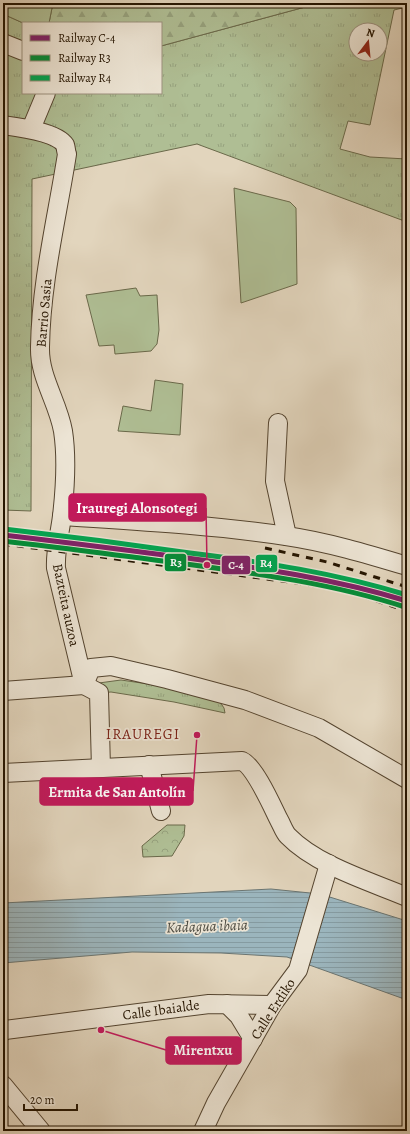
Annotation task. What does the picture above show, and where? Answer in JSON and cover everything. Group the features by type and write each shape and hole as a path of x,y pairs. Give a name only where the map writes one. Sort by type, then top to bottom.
{"street":[{"path":"3,43 22,51"},
{"path":"31,129 46,94"},
{"name":"Barrio Sasia","path":"3,125 31,129 60,140 64,145 67,154 44,288 40,348 42,370 63,431 65,464 62,516"},
{"path":"278,422 275,481 287,536"},
{"path":"62,516 175,524 287,536 329,544 407,566"},
{"name":"Bazteita auzoa","path":"62,516 56,568 84,685"},
{"path":"84,685 91,668 111,666 245,700 319,728 407,779"},
{"path":"3,691 84,685 98,693 101,768"},
{"path":"3,773 236,760 247,763 254,773 286,834 300,847 329,864 407,897"},
{"path":"149,765 161,811"},
{"name":"Calle Erdiko","path":"203,1131 216,1102 272,1005 298,970 329,864"},
{"name":"Calle Ibaialde","path":"3,1032 5,1030 209,1004 272,1005"},
{"path":"227,1004 239,1016 253,1040"},
{"path":"3,1085 40,1131"}],"green space":[{"path":"3,3 53,3 49,22 22,23 3,14"},
{"path":"53,3 320,3 162,46 162,22 49,22"},
{"path":"320,3 407,3 407,7 394,10 388,39 388,22 348,22 348,62 383,62 370,125 348,121 340,149 370,157 407,159 407,222 197,144 32,179 31,511 3,510 3,14 22,23 22,94 162,94 162,46"},
{"path":"234,188 290,202 296,208 297,284 241,303"},
{"path":"136,288 140,296 157,295 159,330 157,344 151,351 115,354 114,345 99,346 86,295"},
{"path":"155,380 183,384 180,435 118,431 123,406 151,411"},
{"path":"121,680 169,687 218,699 224,708 225,713 174,702 111,692 99,693 84,685"},
{"path":"167,825 185,825 184,836 172,856 143,857 142,846"}],"water":[{"name":"Kadagua ibaia","path":"271,889 320,894 407,921 407,1000 287,957 221,953 132,952 3,963 3,903"}],"railway":[{"path":"3,544 297,583 349,592 407,611"},
{"path":"265,548 327,562 407,587"}],"rail line":[{"name":"R4","path":"4,529 272,564 353,580 407,595"},
{"name":"C-4","path":"3,535 270,570 353,586 407,601"},
{"name":"R3","path":"3,541 269,576 351,592 405,607"}],"place":[{"name":"Irauregi Alonsotegi","path":"207,565"},
{"name":"Ermita de San Antolín","path":"197,735"},
{"name":"Mirentxu","path":"101,1030"}],"district":[{"name":"IRAUREGI","path":"143,734"}]}
